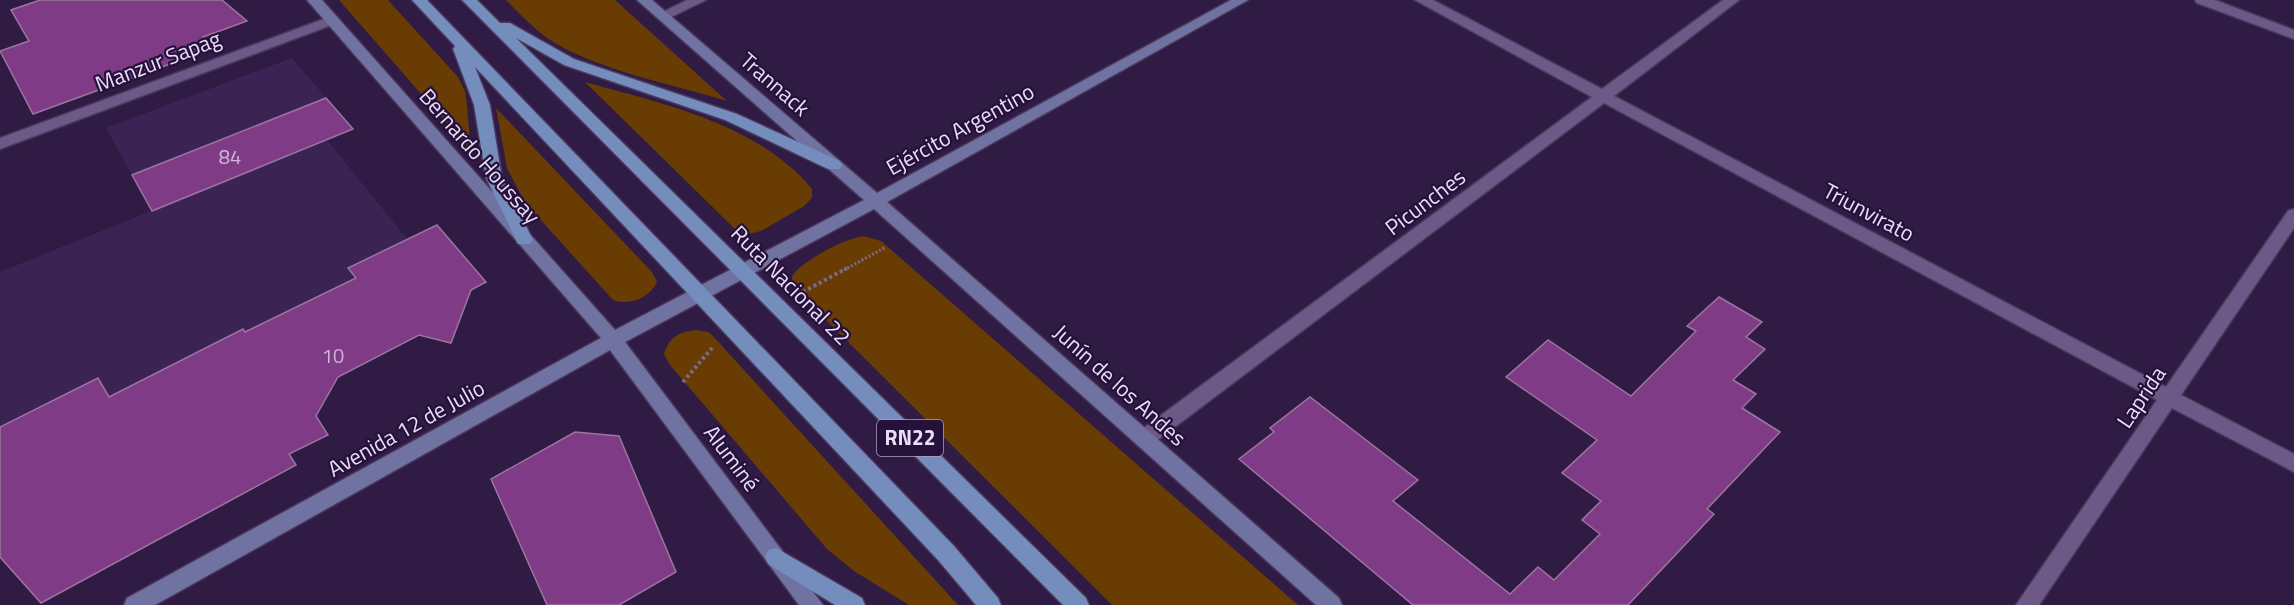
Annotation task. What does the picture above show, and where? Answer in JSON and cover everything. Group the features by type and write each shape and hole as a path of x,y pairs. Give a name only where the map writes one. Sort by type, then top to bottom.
{"main road":[{"name":"RN22","path":"419,0 946,553 990,605"},
{"name":"Ruta Nacional 22","path":"470,0 1078,605"},
{"path":"483,13 569,62 731,117 834,165"},
{"path":"456,39 482,105 494,178 524,240"},
{"path":"776,557 854,605"}],"street":[{"name":"Bernardo Houssay","path":"314,0 613,340"},
{"name":"Trannack","path":"644,0 876,201"},
{"path":"662,16 699,0"},
{"name":"Ejército Argentino","path":"700,295 876,201 1240,0"},
{"name":"Triunvirato","path":"1422,0 2294,464"},
{"name":"Picunches","path":"1144,439 1732,0"},
{"path":"2202,0 2294,35"},
{"name":"Manzur Sapag","path":"0,144 332,20"},
{"name":"Junín de los Andes","path":"876,201 1331,605"},
{"name":"Laprida","path":"2027,605 2294,215"},
{"name":"Avenida 12 de Julio","path":"135,605 613,340 700,295"},
{"name":"Aluminé","path":"613,340 812,605"}],"path":[{"path":"800,294 887,247"},
{"path":"683,382 717,341"}],"shaded area":[{"path":"339,0 388,0 458,77 465,91 471,151"},
{"path":"506,0 615,0 727,101 611,68 566,49 541,34"},
{"path":"292,58 353,129 327,140 407,239 437,225 468,262 241,379 296,465 41,603 0,557 0,272 151,211 106,128"},
{"path":"585,82 677,108 737,132 790,166 812,189 812,198 804,206 761,231 748,234 737,231"},
{"path":"496,108 652,272 657,282 654,288 644,296 632,301 613,300 530,208 507,168"},
{"path":"863,236 881,241 1298,605 1112,605 792,286 792,276 805,263 835,246"},
{"path":"696,330 712,335 958,605 909,605 854,571 827,549 670,365 664,354 669,343 680,334"}],"building":[{"path":"40,0 222,0 247,21 203,37 211,49 33,114 0,51 29,41 11,10"},
{"path":"326,98 353,129 152,211 132,175"},
{"path":"437,225 486,282 471,290 451,343 419,335 338,377 316,416 328,435 289,454 296,465 41,603 0,557 0,427 98,378 109,397 243,329 245,332 356,278 348,268"},
{"path":"1719,297 1762,322 1746,337 1765,349 1733,380 1756,394 1742,408 1780,432 1707,509 1714,514 1628,605 1413,605 1239,459 1274,432 1270,428 1310,397 1418,480 1393,501 1510,594 1538,567 1554,580 1600,534 1582,520 1601,501 1562,473 1597,440 1506,377 1548,340 1631,396 1696,331 1687,326"},
{"path":"575,432 619,436 676,572 619,605 547,605 491,479"}]}
